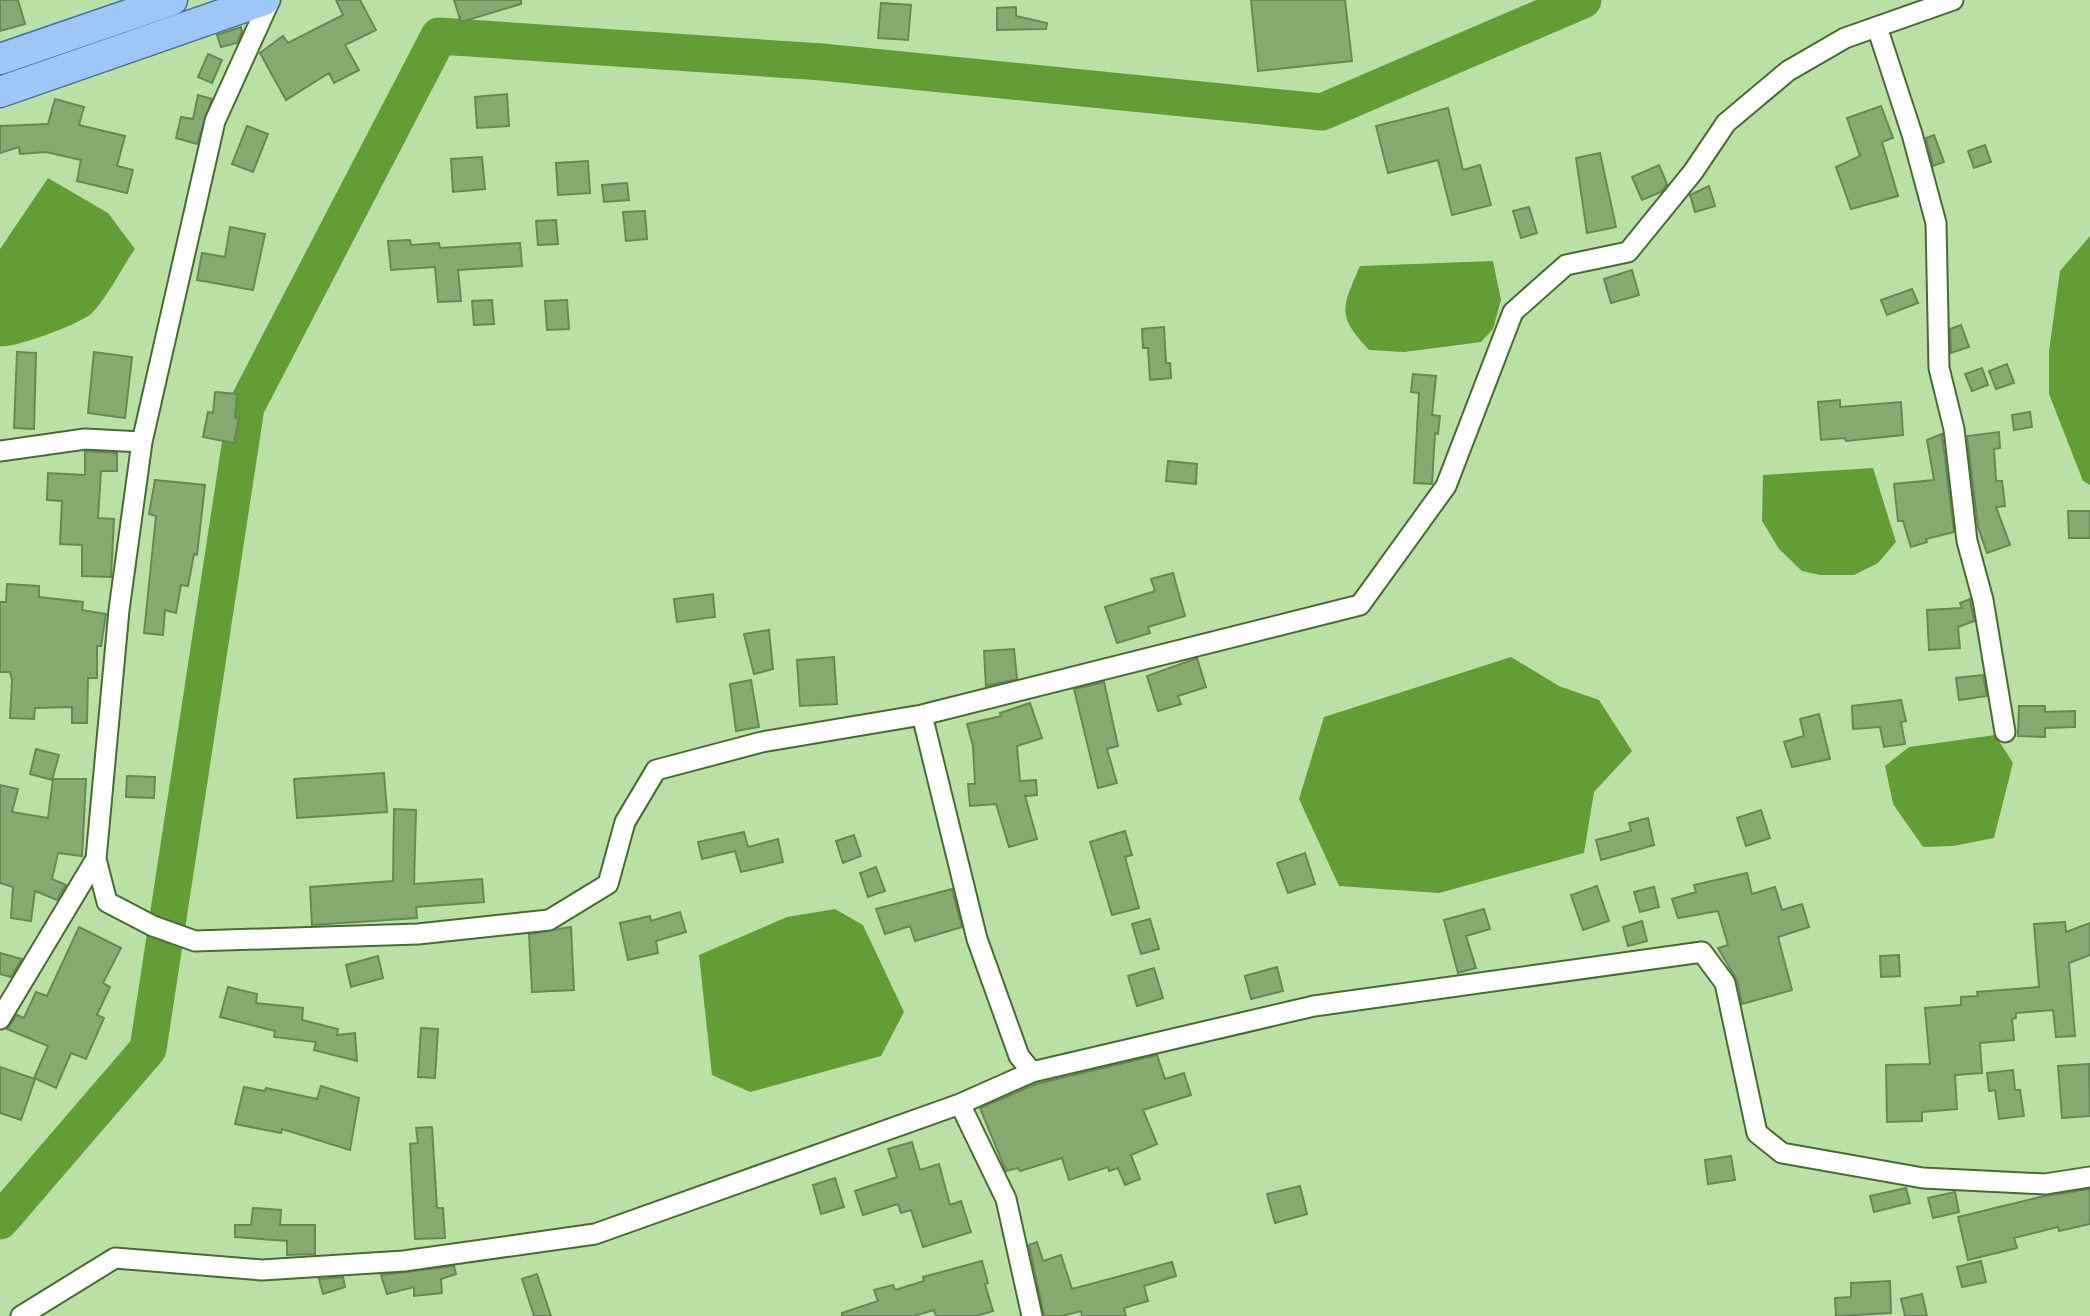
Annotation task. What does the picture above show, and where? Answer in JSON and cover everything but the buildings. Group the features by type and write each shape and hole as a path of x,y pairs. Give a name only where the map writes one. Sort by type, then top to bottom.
{"main road":[{"path":"171,0 5,57 11,88 264,0"}],"street":[{"path":"270,0 215,121 142,442 120,610 96,859 107,902 153,926 195,941 418,934 549,920 608,884 625,822 656,770 762,742 922,715 1360,605 1446,486 1513,312 1566,265 1628,252 1693,172 1726,123 1788,71 1845,38 1953,0"},
{"path":"1878,27 1912,134 1936,223 1939,368 1954,429 1967,541 1983,600 2006,732"},
{"path":"0,452 85,439 142,442"},
{"path":"922,715 977,939 1019,1056 1032,1072"},
{"path":"0,1019 96,859"},
{"path":"21,1316 115,1258 262,1270 404,1261 594,1234 960,1104 1032,1072 1314,1006 1702,952 1725,983 1757,1133 1782,1153 1923,1178 2045,1184 2090,1177"},
{"path":"960,1104 1006,1199 1032,1316"}],"shaded area":[{"path":"48,178 108,213 135,249 92,313 62,329 32,340 0,346 0,249"},
{"path":"2090,236 2090,485 2083,481 2049,394 2049,351 2060,271"},
{"path":"1493,261 1501,300 1493,329 1481,342 1404,352 1369,350 1347,319 1346,302 1360,266"},
{"path":"1873,468 1896,542 1878,563 1854,575 1820,575 1802,571 1779,549 1762,521 1763,475"},
{"path":"1511,657 1559,686 1599,700 1632,751 1594,792 1584,853 1439,893 1339,886 1299,799 1324,717"},
{"path":"1995,735 2013,763 1994,838 1953,846 1923,847 1893,804 1885,766 1909,747"},
{"path":"835,909 863,925 904,1012 881,1056 750,1092 712,1075 699,955 787,917"}],"waterway":[{"path":"0,1221 148,1049 246,407 439,36 822,62 1322,112 1583,0"}]}
